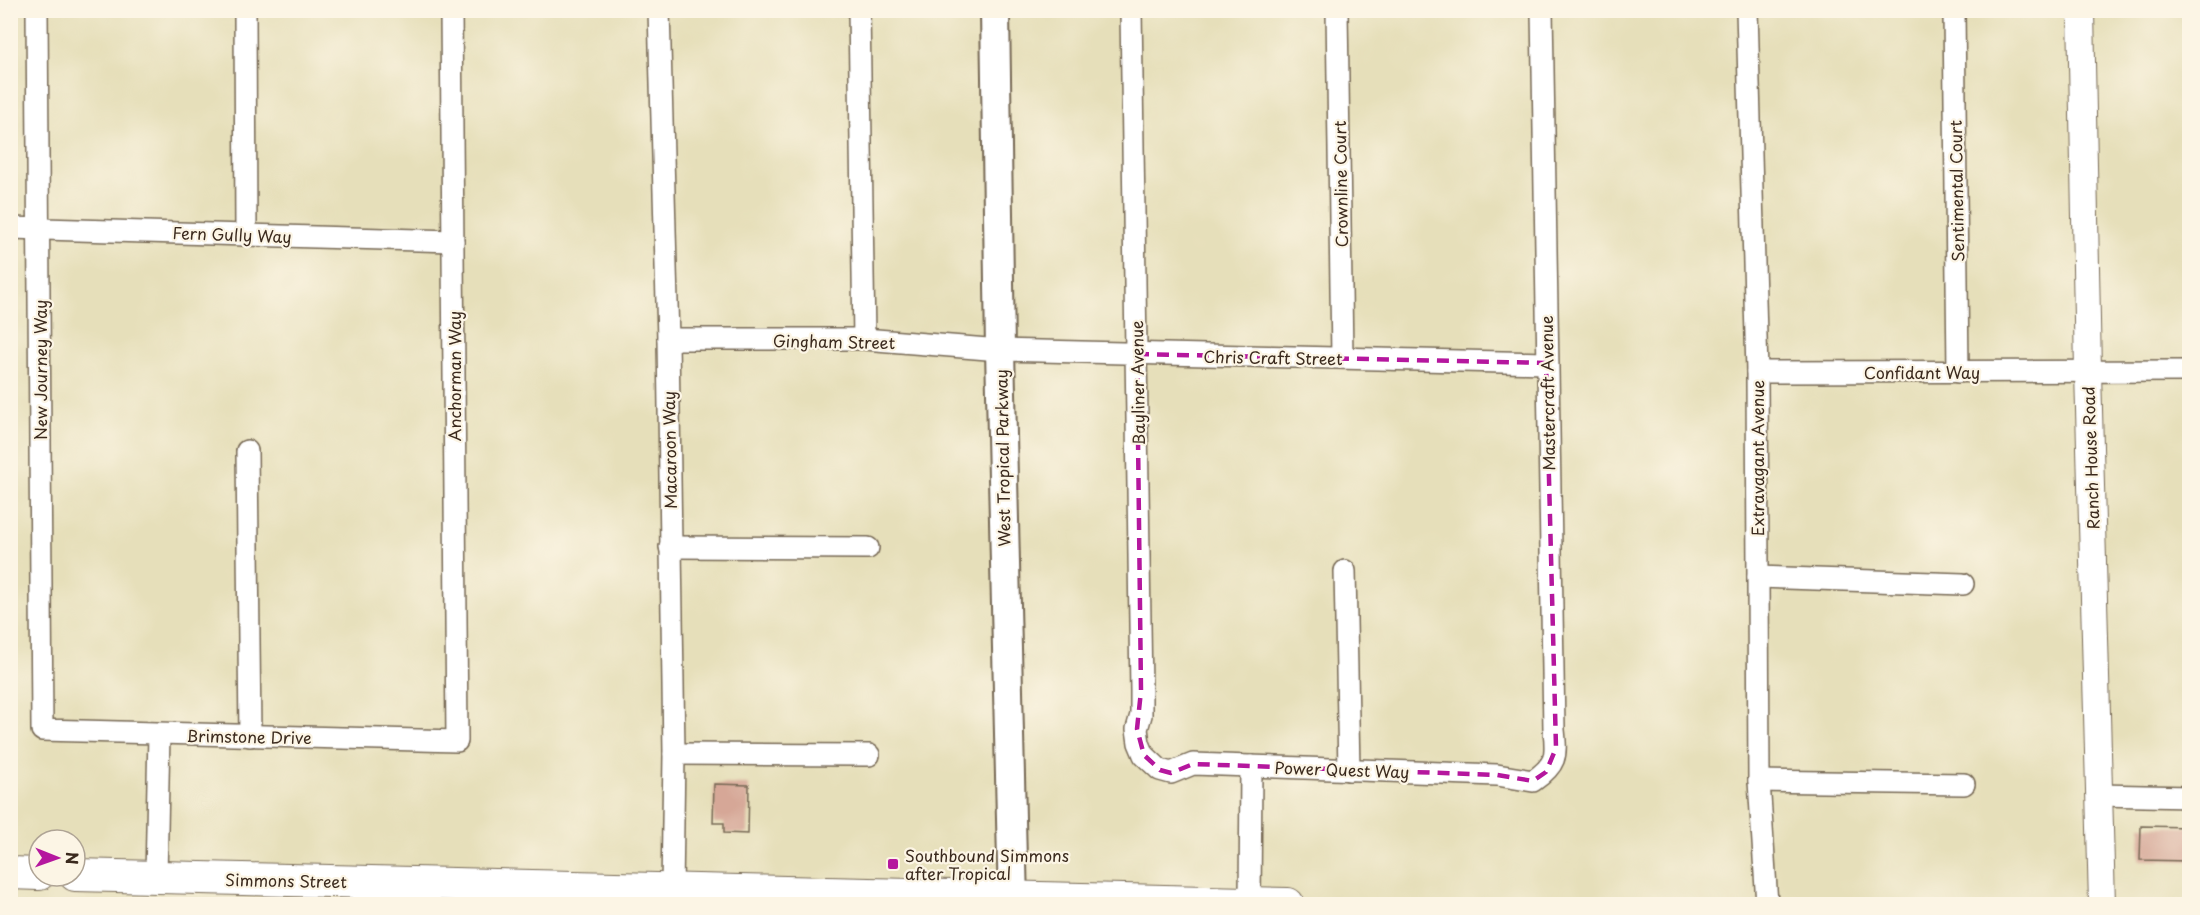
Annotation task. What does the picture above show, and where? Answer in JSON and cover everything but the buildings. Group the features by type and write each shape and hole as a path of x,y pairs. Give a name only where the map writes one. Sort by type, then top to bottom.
{"main road":[{"name":"West Tropical Parkway","path":"995,10 1000,350 1013,902"},
{"path":"10,873 27,874"},
{"name":"Simmons Street","path":"87,875 156,877 362,893 672,890 1013,902 1288,904"}],"street":[{"name":"New Journey Way","path":"38,10 42,730"},
{"path":"245,10 246,235"},
{"name":"Anchorman Way","path":"451,10 457,741"},
{"name":"Macaroon Way","path":"659,10 668,339 674,754 672,890"},
{"path":"859,10 864,339"},
{"name":"Bayliner Avenue","path":"1131,10 1141,691 1141,715 1137,729 1139,743 1144,754"},
{"name":"Crownline Court","path":"1337,10 1342,358"},
{"name":"Mastercraft Avenue","path":"1542,10 1546,363 1556,748 1553,763 1546,772"},
{"name":"Extravagant Avenue","path":"1747,10 1757,372 1760,781 1767,904"},
{"name":"Ranch House Road","path":"2081,10 2102,904"},
{"name":"Sentimental Court","path":"1954,11 1958,372"},
{"name":"Fern Gully Way","path":"10,228 453,241"},
{"name":"Gingham Street","path":"668,339 864,339 1000,350"},
{"name":"Chris Craft Street","path":"1000,350 1546,363"},
{"name":"Confidant Way","path":"1757,372 2190,371"},
{"path":"247,451 250,736"},
{"path":"670,547 868,548"},
{"path":"1345,571 1349,770"},
{"path":"1758,577 1964,584"},
{"name":"Brimstone Drive","path":"42,730 457,741"},
{"path":"156,877 159,734"},
{"path":"674,754 869,755"},
{"name":"Power Quest Way","path":"1144,754 1160,770 1172,773 1193,764 1497,775 1533,781 1546,772"},
{"path":"1250,903 1251,766"},
{"path":"1760,781 1964,784"},
{"path":"2099,795 2190,797"}],"highlighted area":[{"path":"1137,354 1546,363 1556,748 1546,772 1533,781 1497,775 1193,764 1171,773 1160,770 1144,755 1137,729 1141,691"}],"place":[{"name":"Southbound Simmons after Tropical","path":"893,864"}]}
